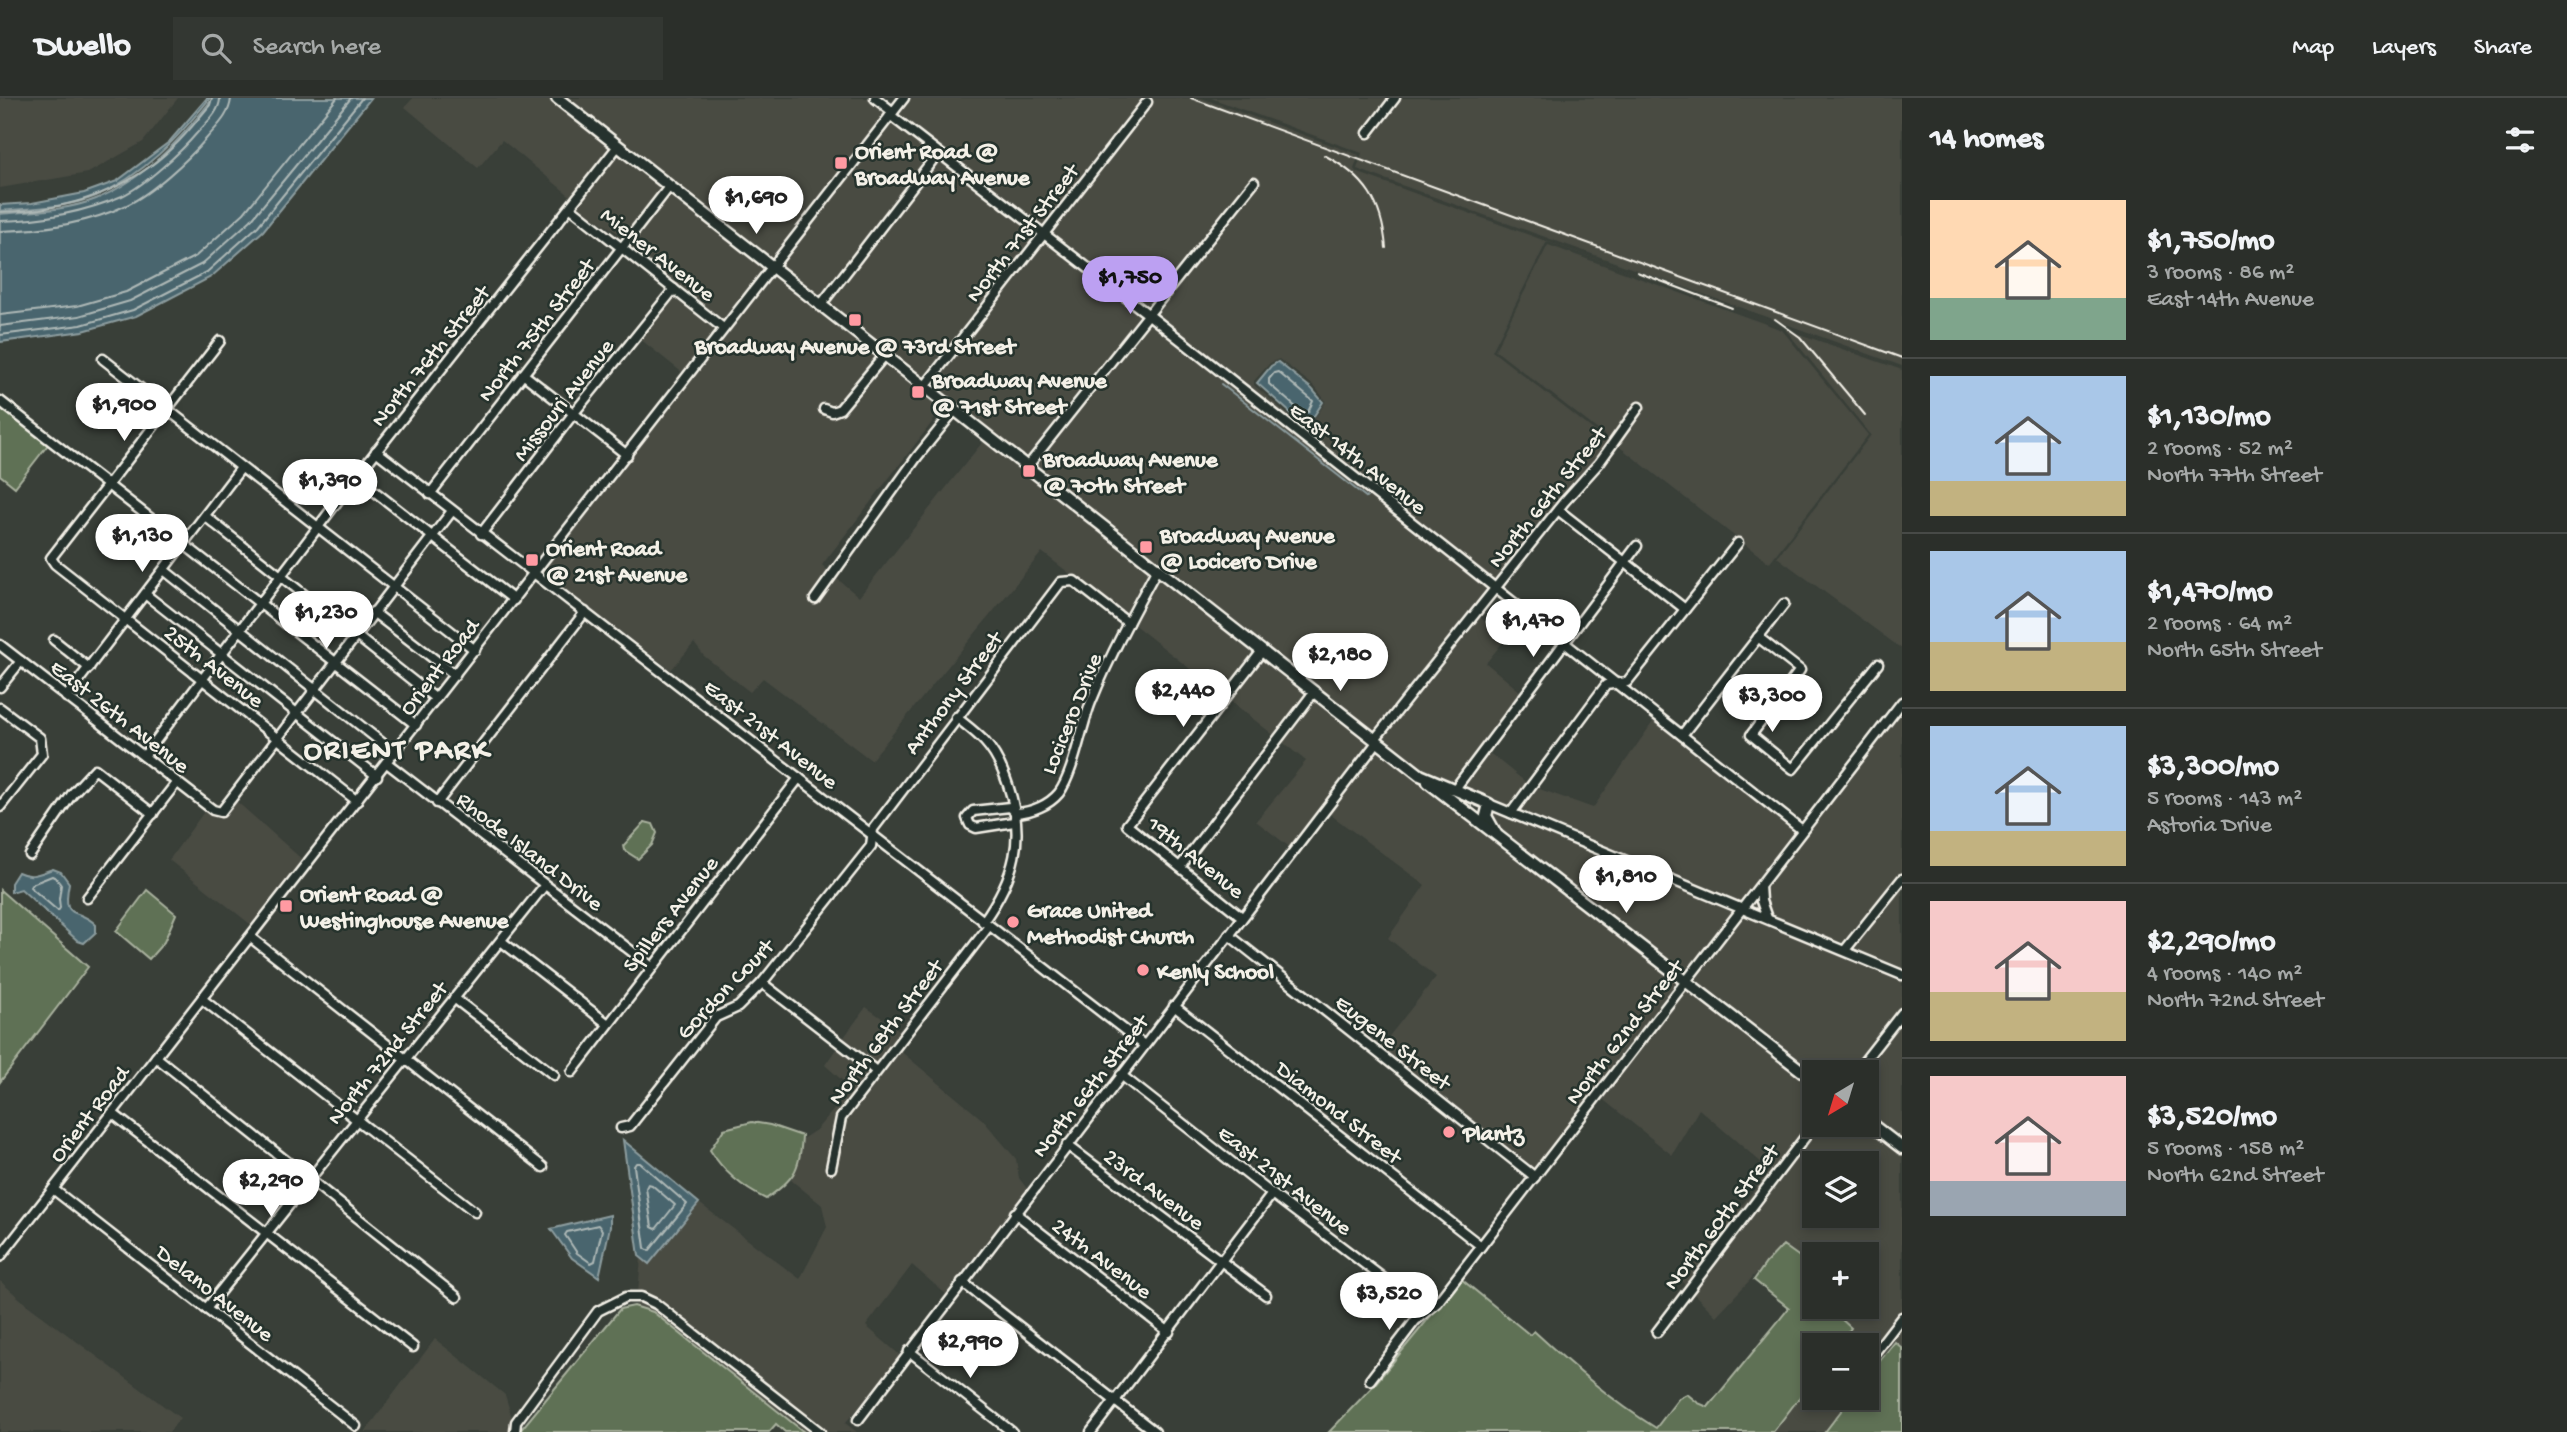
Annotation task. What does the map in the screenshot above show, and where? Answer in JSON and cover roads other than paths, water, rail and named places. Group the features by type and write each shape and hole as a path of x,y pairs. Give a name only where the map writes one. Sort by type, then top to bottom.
{"main road":[{"path":"557,98 1157,567 1458,807 1802,1071"},
{"path":"1420,775 1489,804 1486,816 1496,834"},
{"path":"1454,790 1454,800 1458,807"},
{"path":"1880,1131 1902,1148"}],"street":[{"name":"East 14th Avenue","path":"875,98 938,153 1149,315 1802,830"},
{"name":"Orient Road","path":"0,1257 904,98"},
{"path":"1368,133 1395,98"},
{"name":"North 71st Street","path":"925,386 1147,102"},
{"name":"North 76th Street","path":"144,756 376,451 618,146"},
{"path":"820,306 938,153"},
{"path":"1027,467 1254,182"},
{"name":"North 75th Street","path":"430,494 669,187"},
{"name":"Miener Avenue","path":"571,208 723,328"},
{"name":"Missouri Avenue","path":"481,534 674,289"},
{"path":"109,485 220,341"},
{"path":"824,409 832,412 840,409 885,355"},
{"path":"103,359 475,650"},
{"path":"523,373 627,455"},
{"path":"0,401 416,725"},
{"name":"North 66th Street","path":"858,1420 1376,740 1558,510 1599,463 1639,407"},
{"path":"815,600 917,457 955,410"},
{"name":"East 21st Avenue","path":"376,451 1144,1045"},
{"path":"66,697 241,468"},
{"path":"356,477 514,600"},
{"name":"25th Avenue","path":"109,485 51,558 55,564 357,801"},
{"path":"1558,510 1685,609"},
{"path":"277,739 452,511"},
{"path":"205,516 436,699"},
{"path":"1511,813 1606,685 1627,682 1738,543"},
{"path":"1454,790 1637,546"},
{"name":"Locicero Drive","path":"1016,813 1014,821 994,826 972,827 967,818 973,811 1010,807 1016,813 1028,813 1059,793 1091,702 1157,567"},
{"path":"164,570 395,753"},
{"name":"Anthony Street","path":"871,834 956,717 1061,582 1074,581 1128,623"},
{"path":"145,594 377,776"},
{"path":"1682,735 1784,604"},
{"path":"373,612 455,675"},
{"path":"437,803 585,612"},
{"path":"1758,637 1800,670 1751,735 1793,769 1878,664"},
{"path":"54,640 89,668"},
{"name":"East 26th Avenue","path":"0,645 213,810 221,812 277,739"},
{"name":"19th Avenue","path":"1242,917 1127,825 1262,651"},
{"path":"0,687 21,661"},
{"path":"1180,867 1314,692"},
{"name":"North 62nd Street","path":"1370,1380 1415,1321 1437,1303 1902,702"},
{"path":"0,708 40,738 42,754 0,807"},
{"name":"North 68th Street","path":"831,1168 841,1118 986,924 1008,880 1017,849 1016,813 1002,767 986,743 956,717"},
{"name":"Rhode Island Drive","path":"387,763 652,967"},
{"path":"30,855 72,794 95,769 153,814"},
{"name":"Spillers Avenue","path":"572,1072 799,778"},
{"path":"87,898 177,782"},
{"path":"1489,804 1902,975"},
{"name":"Gordon Court","path":"621,1128 630,1126 716,1017 738,1007 762,983 871,846 871,834"},
{"path":"1845,950 1902,879"},
{"name":"North 72nd Street","path":"206,1309 544,886"},
{"path":"1759,886 1767,918"},
{"name":"Eugene Street","path":"1229,935 1535,1177"},
{"path":"250,937 543,1167"},
{"path":"501,941 608,1024"},
{"path":"762,983 876,1071"},
{"path":"454,998 554,1075"},
{"path":"202,999 475,1212"},
{"name":"Diamond Street","path":"1174,1006 1481,1246"},
{"path":"1865,1060 1902,1013"},
{"path":"156,1057 457,1297"},
{"name":"East 21st Avenue","path":"1121,1075 1420,1306 1431,1306"},
{"path":"113,1113 412,1347"},
{"name":"North 60th Street","path":"1657,1332 1805,1138"},
{"name":"23rd Avenue","path":"1067,1145 1266,1295"},
{"name":"Delano Avenue","path":"53,1189 356,1426"},
{"path":"1090,1432 1272,1194"},
{"name":"24th Avenue","path":"1014,1213 1169,1332"},
{"path":"962,1282 1154,1432"},
{"path":"515,1432 516,1422 598,1311 626,1297 641,1297 656,1304 820,1432"},
{"path":"1879,1347 1902,1317"},
{"path":"909,1351 1012,1432"}],"water":[{"path":"207,98 210,98 159,154 113,187 73,203 0,211 0,205 32,203 84,193 117,181 169,142"},
{"path":"213,98 371,98 263,231 211,277 136,316 83,331 0,342 0,214 73,206 114,191 161,156"},
{"path":"1278,362 1312,389 1323,402 1310,422 1294,416 1257,383 1271,366"},
{"path":"53,869 61,872 69,883 69,909 96,925 96,932 84,943 78,941 21,889 11,892 11,883 18,872 32,875"},
{"path":"623,1140 699,1203 649,1264 639,1256"},
{"path":"610,1215 599,1277 572,1258 551,1229"}],"waterway":[{"path":"1221,384 1367,498"}],"railway":[{"path":"1191,98 1902,358"},
{"path":"1324,155 1351,172 1369,192 1381,217 1386,248"},
{"path":"1637,272 1732,308"},
{"path":"1775,319 1800,337 1865,415"}],"place":[{"name":"Orient Road @ Broadway Avenue","path":"841,163"},
{"name":"Broadway Avenue @ 73rd Street","path":"855,320"},
{"name":"Broadway Avenue @ 71st Street","path":"918,392"},
{"name":"Broadway Avenue @ 70th Street","path":"1029,471"},
{"name":"Broadway Avenue @ Locicero Drive","path":"1146,547"},
{"name":"Orient Road @ 21st Avenue","path":"532,560"},
{"name":"Orient Road @ Westinghouse Avenue","path":"286,906"},
{"name":"Grace United Methodist Church","path":"1013,922"},
{"name":"Kenly School","path":"1143,970"},
{"name":"Plantz","path":"1449,1132"}],"district":[{"name":"ORIENT PARK","path":"397,748"}]}
